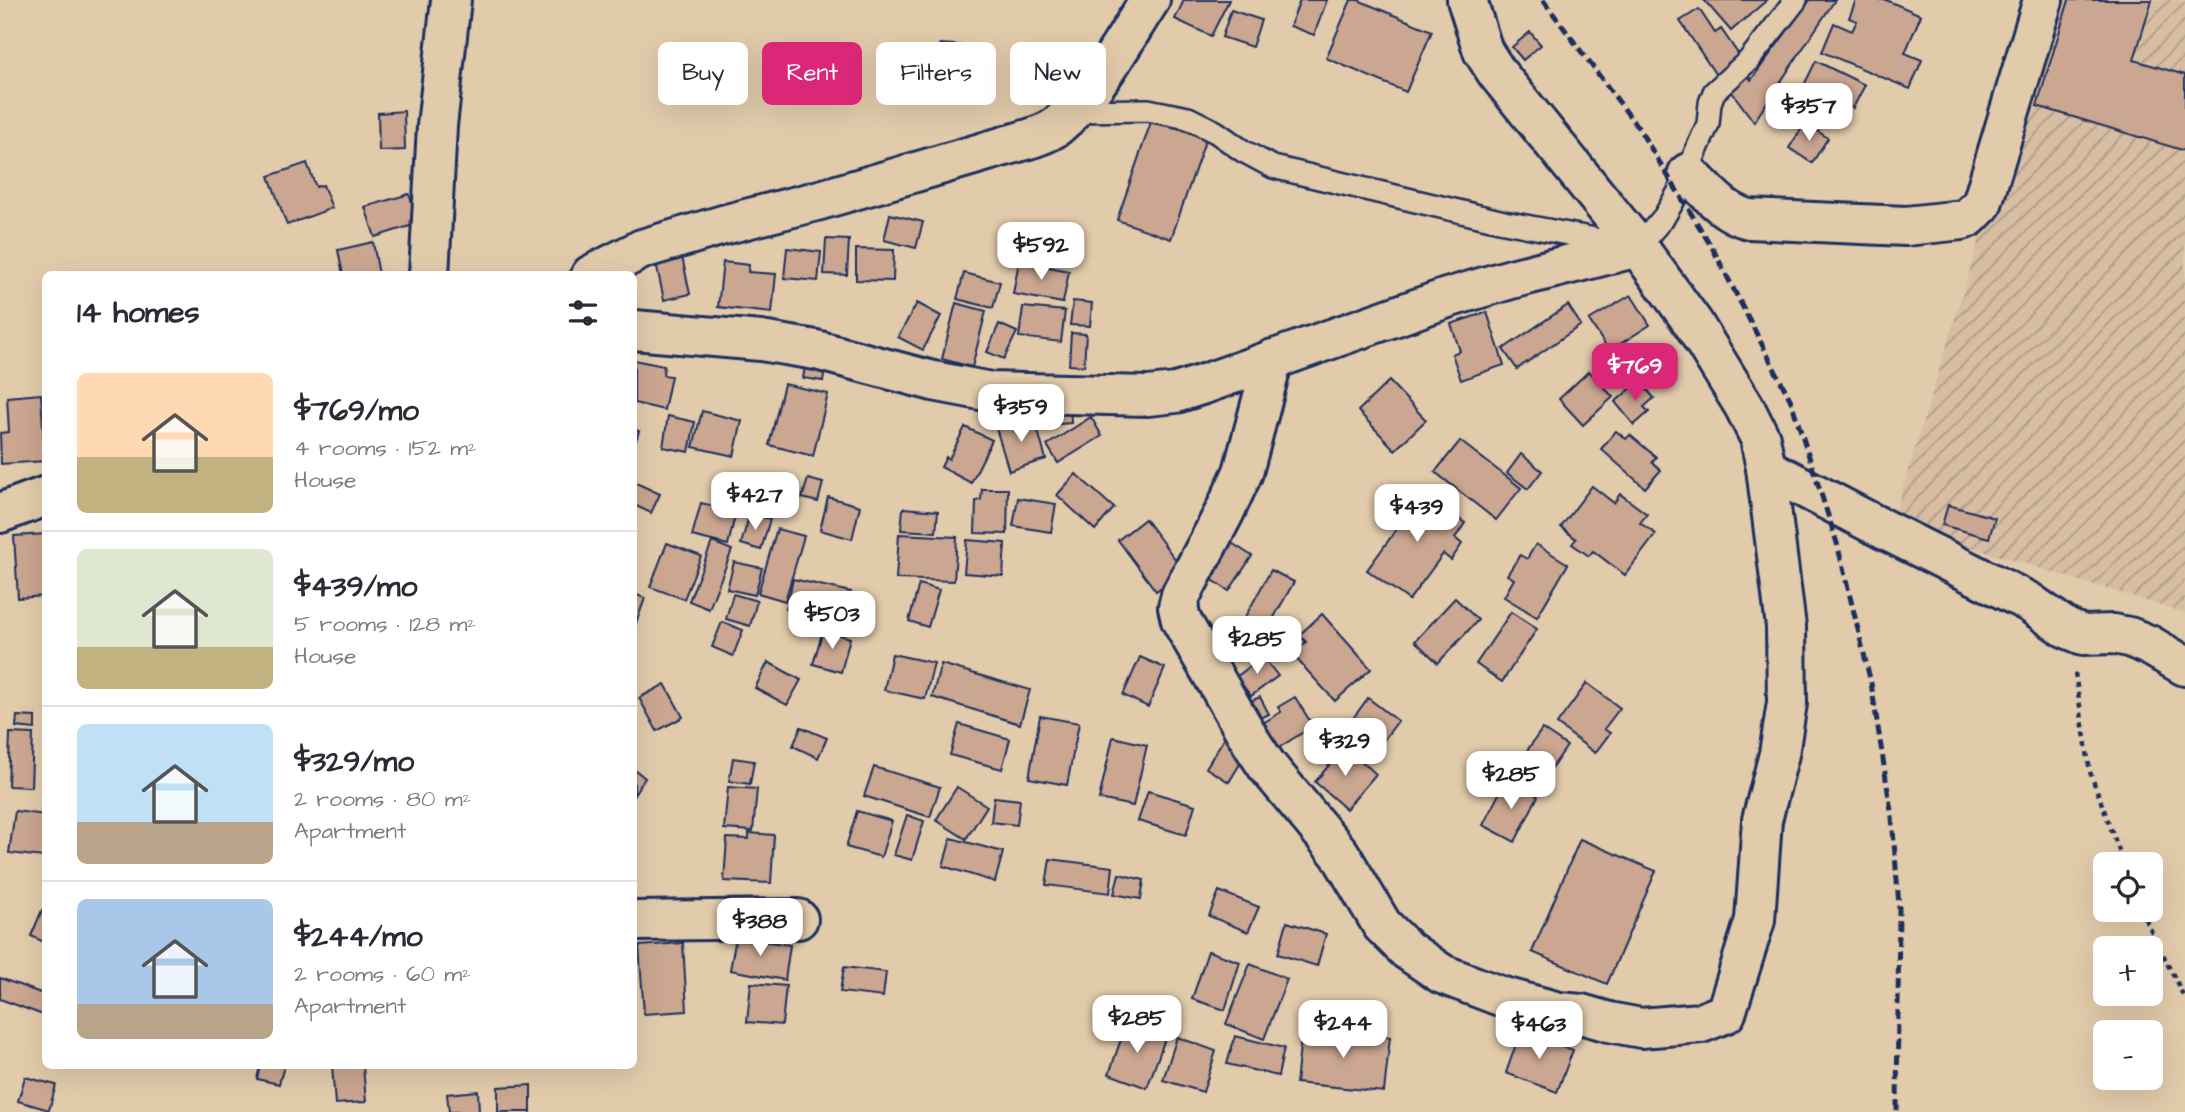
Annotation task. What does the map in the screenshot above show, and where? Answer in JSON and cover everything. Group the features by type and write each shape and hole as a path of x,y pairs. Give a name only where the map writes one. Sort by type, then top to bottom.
{"street":[{"path":"429,271 437,126 451,0"},
{"path":"599,271 642,249 1032,138 1054,128 1073,111 1099,78 1150,0"},
{"path":"1273,359 1243,472 1181,595 1178,607 1181,620 1253,746 1340,854 1382,925 1407,950 1442,974 1500,996 1559,1012 1581,1014 1641,1028 1701,1023 1726,1013 1755,920 1762,820 1779,754 1787,702 1786,626 1760,438 1744,406 1693,323 1638,247 1497,73 1483,51 1467,0"},
{"path":"1688,173 1724,208 1736,216 1749,219 1906,226 1969,217 1982,204 2043,0"},
{"path":"637,330 761,341 816,350 933,381 990,392 1121,396 1176,393 1447,298 1638,247"},
{"path":"1766,468 2029,602 2066,628 2083,635 2113,634 2129,637 2150,645 2185,666"},
{"path":"0,513 42,497"},
{"path":"637,921 797,919"}],"lane":[{"path":"1073,111 1148,110 1188,118 1273,167 1504,222 1638,247 1664,217 1688,173 1708,124 1714,92 1749,60 1796,0"}],"path":[{"path":"2049,618 2074,668 2090,772 2120,852"},
{"path":"2147,922 2185,999"}],"shaded area":[{"path":"2053,0 2185,0 2185,613 1892,523"}],"building":[{"path":"1184,0 1229,0 1211,36 1175,19"},
{"path":"1300,0 1327,0 1314,35 1290,26"},
{"path":"1351,0 1358,0 1432,31 1406,92 1326,58"},
{"path":"1704,0 1767,0 1731,31"},
{"path":"1810,0 1835,0 1754,122 1729,88 1748,75 1751,80"},
{"path":"1856,0 1886,0 1921,15 1905,53 1922,60 1910,89 1822,52 1834,23 1852,31 1857,21 1849,18"},
{"path":"2069,0 2152,0 2134,60 2185,75 2185,151 2037,106"},
{"path":"1699,9 1715,33 1721,29 1741,58 1716,75 1680,21"},
{"path":"1231,10 1261,20 1252,47 1222,37"},
{"path":"1530,32 1541,45 1523,60 1512,47"},
{"path":"1816,61 1865,85 1853,108 1843,102 1833,124 1794,105"},
{"path":"404,111 405,150 379,151 378,113"},
{"path":"1152,119 1206,138 1171,239 1117,220"},
{"path":"1805,123 1828,138 1812,163 1789,148"},
{"path":"307,163 316,187 323,185 332,208 287,225 269,176"},
{"path":"409,194 419,223 375,237 365,207"},
{"path":"890,214 923,222 916,248 884,240"},
{"path":"826,239 849,240 847,275 824,274"},
{"path":"373,242 378,271 342,271 338,250"},
{"path":"787,248 821,252 818,281 784,278"},
{"path":"856,249 894,250 893,281 856,280"},
{"path":"681,252 690,294 664,300 655,258"},
{"path":"1019,261 1069,271 1063,303 1013,294"},
{"path":"723,262 749,265 748,272 776,274 772,313 718,307"},
{"path":"964,273 1000,282 993,308 957,299"},
{"path":"1631,295 1650,325 1609,351 1589,320"},
{"path":"1073,301 1092,303 1090,326 1070,325"},
{"path":"917,303 941,316 923,350 898,337"},
{"path":"956,303 986,311 972,367 942,359"},
{"path":"1568,305 1581,325 1517,369 1503,349"},
{"path":"1023,307 1065,311 1061,342 1019,337"},
{"path":"1487,312 1504,365 1461,380 1452,354 1460,351 1451,324"},
{"path":"999,324 1017,332 1004,359 987,352"},
{"path":"1071,333 1086,334 1084,366 1069,365"},
{"path":"637,361 664,366 663,375 671,376 664,410 637,404"},
{"path":"806,361 826,365 823,381 803,378"},
{"path":"1589,371 1613,397 1583,425 1559,399"},
{"path":"1389,381 1426,420 1395,450 1358,411"},
{"path":"1640,381 1654,398 1644,407 1649,412 1634,425 1615,402"},
{"path":"784,384 828,394 813,456 769,445"},
{"path":"41,394 42,461 1,464 0,433 9,432 7,397"},
{"path":"1070,401 1071,423 1048,425 1048,402"},
{"path":"702,411 742,421 734,456 693,447"},
{"path":"668,416 695,422 689,452 663,447"},
{"path":"1034,417 1046,459 1009,471 996,428"},
{"path":"1091,417 1102,436 1058,463 1047,445"},
{"path":"965,427 992,440 971,483 941,467 946,457 949,459"},
{"path":"1616,431 1626,439 1630,435 1656,457 1652,462 1661,470 1645,488 1601,449"},
{"path":"1460,441 1521,488 1496,520 1435,472"},
{"path":"1521,454 1542,471 1528,489 1507,473"},
{"path":"1076,474 1114,508 1095,530 1057,495"},
{"path":"808,479 823,483 818,502 802,498"},
{"path":"637,483 660,494 651,513 637,506"},
{"path":"1592,486 1614,503 1620,494 1647,514 1640,523 1656,534 1625,575 1593,551 1589,556 1572,544 1576,539 1561,527"},
{"path":"1416,488 1465,523 1455,538 1462,544 1451,560 1443,554 1409,600 1367,570 1401,523 1395,519"},
{"path":"982,489 1008,489 1007,534 975,533 976,501 981,500"},
{"path":"828,497 860,506 852,539 820,530"},
{"path":"1018,498 1056,504 1051,532 1013,526"},
{"path":"701,503 736,512 728,545 692,536"},
{"path":"1948,505 1995,518 1989,538 1942,525"},
{"path":"903,508 938,511 936,532 901,530"},
{"path":"750,513 770,519 761,550 741,544"},
{"path":"1145,519 1184,571 1156,591 1118,540"},
{"path":"777,529 804,536 785,601 758,593"},
{"path":"42,534 42,596 18,598 14,536"},
{"path":"899,534 957,537 954,581 896,579"},
{"path":"1224,538 1252,556 1229,591 1201,572"},
{"path":"967,540 1005,543 1003,576 964,573"},
{"path":"712,542 732,550 709,609 689,601"},
{"path":"667,543 701,556 684,599 650,587"},
{"path":"1536,544 1568,564 1537,617 1504,597 1514,579 1507,575 1520,555 1527,559"},
{"path":"734,562 762,568 755,595 727,589"},
{"path":"1271,570 1294,582 1256,649 1234,637"},
{"path":"793,579 851,592 843,623 786,609"},
{"path":"919,584 939,590 928,627 909,621"},
{"path":"733,594 757,601 750,626 726,619"},
{"path":"637,595 645,598 637,621"},
{"path":"1455,598 1478,620 1438,663 1415,641"},
{"path":"1511,612 1537,629 1502,682 1476,664"},
{"path":"1322,614 1371,669 1335,701 1292,654 1306,642 1299,635"},
{"path":"722,622 743,630 733,656 712,647"},
{"path":"823,630 850,638 841,672 813,664"},
{"path":"892,654 934,663 925,699 884,690"},
{"path":"1140,657 1165,668 1148,707 1123,695"},
{"path":"1263,657 1278,676 1251,696 1236,677"},
{"path":"768,662 801,680 787,705 755,688"},
{"path":"941,664 1030,690 1020,724 932,697"},
{"path":"1587,683 1620,708 1604,729 1610,733 1595,753 1557,724"},
{"path":"665,684 683,717 657,731 639,698"},
{"path":"1260,697 1269,714 1255,721 1246,703"},
{"path":"1295,697 1313,726 1278,748 1263,723 1281,712 1278,707"},
{"path":"1368,698 1398,721 1373,754 1343,732"},
{"path":"17,716 35,717 35,729 16,727"},
{"path":"1040,716 1079,723 1067,785 1029,778"},
{"path":"959,724 1010,739 1002,769 950,755"},
{"path":"801,727 827,738 818,758 793,746"},
{"path":"1542,729 1567,746 1538,788 1513,771"},
{"path":"10,733 33,734 31,787 8,786"},
{"path":"1226,735 1249,749 1229,782 1206,768"},
{"path":"1113,737 1147,745 1133,806 1099,799"},
{"path":"1345,746 1376,774 1346,809 1315,782"},
{"path":"733,758 754,761 750,784 729,781"},
{"path":"874,767 940,787 930,817 864,796"},
{"path":"637,771 645,778 637,790"},
{"path":"1506,780 1538,796 1515,842 1483,825"},
{"path":"728,787 757,789 753,831 724,829"},
{"path":"957,787 987,806 966,839 936,820"},
{"path":"1148,791 1195,805 1186,835 1138,821"},
{"path":"994,797 1020,800 1017,825 991,822"},
{"path":"15,811 42,814 42,857 9,853"},
{"path":"857,811 892,821 881,857 846,847"},
{"path":"907,815 924,821 912,860 894,855"},
{"path":"749,833 774,835 771,883 724,881 727,838 749,839"},
{"path":"951,838 1003,852 995,882 943,866"},
{"path":"1580,839 1656,871 1607,984 1532,952"},
{"path":"1050,859 1113,867 1110,893 1046,885"},
{"path":"1119,874 1144,880 1141,899 1114,894"},
{"path":"1219,891 1259,907 1248,932 1209,916"},
{"path":"42,910 42,941 31,936"},
{"path":"1287,922 1326,934 1317,966 1278,954"},
{"path":"736,937 790,945 785,980 730,970"},
{"path":"683,943 687,1011 644,1014 639,946"},
{"path":"1208,951 1240,962 1225,1010 1192,999"},
{"path":"1250,964 1287,979 1264,1039 1226,1024"},
{"path":"844,967 886,972 883,997 840,992"},
{"path":"0,978 42,994 42,1015 0,999"},
{"path":"751,983 786,986 782,1025 747,1022"},
{"path":"1127,1022 1166,1036 1147,1088 1109,1074"},
{"path":"1302,1029 1390,1037 1384,1092 1296,1083"},
{"path":"1521,1030 1573,1050 1557,1092 1506,1073"},
{"path":"1235,1036 1284,1048 1278,1076 1227,1064"},
{"path":"1177,1037 1216,1051 1203,1092 1163,1080"},
{"path":"259,1069 283,1069 279,1084 257,1079"},
{"path":"332,1069 363,1069 366,1102 335,1104"},
{"path":"25,1077 56,1085 49,1110 18,1101"},
{"path":"531,1085 531,1112 498,1112 498,1087"},
{"path":"478,1091 479,1112 449,1112 447,1094"}],"railway":[{"path":"1543,0 1639,129 1713,249 1791,401 1837,543 1871,683 1892,817 1899,906 1897,1112"}]}
